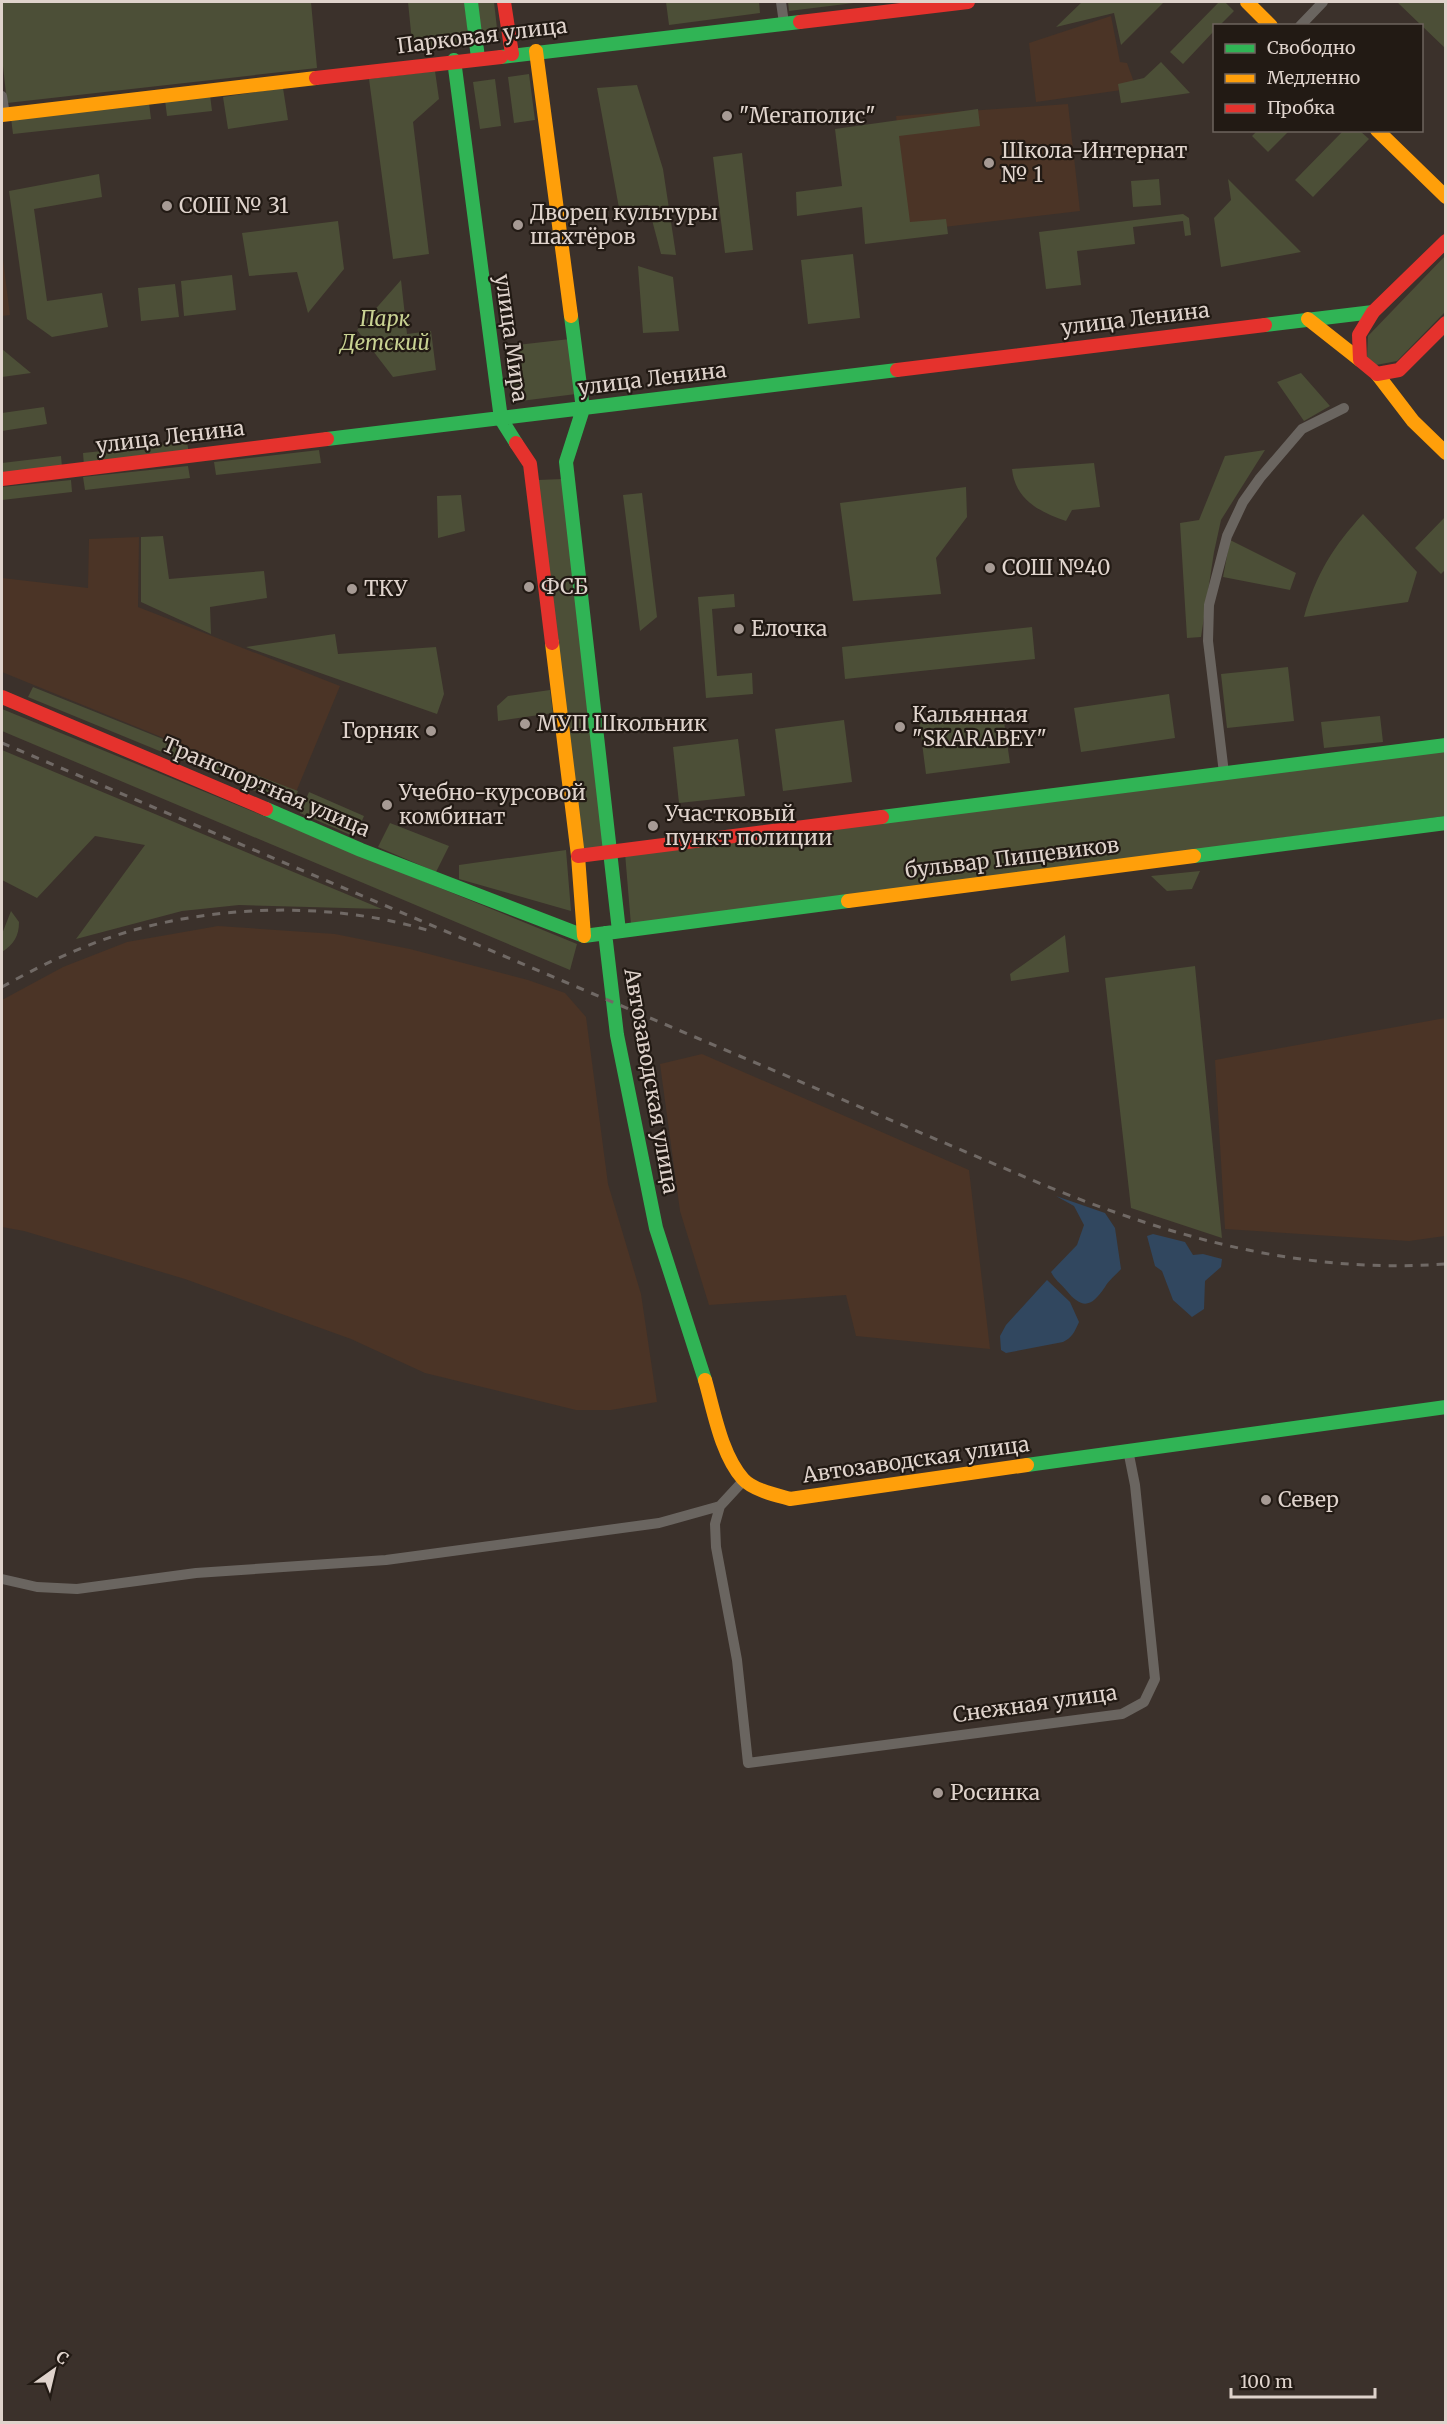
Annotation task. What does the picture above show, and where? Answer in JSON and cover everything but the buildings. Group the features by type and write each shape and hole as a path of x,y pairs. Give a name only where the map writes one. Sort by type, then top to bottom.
{"main road":[{"path":"471,2 478,58"},
{"path":"504,2 512,54"},
{"name":"Парковая улица","path":"3,115 454,60 968,2"},
{"path":"1247,2 1269,24"},
{"path":"536,51 583,409 566,462 619,931"},
{"name":"улица Мира","path":"454,60 501,418 530,464 578,856 584,936"},
{"path":"1379,132 1445,198"},
{"path":"1360,360 1359,335 1373,312 1446,242"},
{"name":"улица Ленина","path":"2,479 1373,312"},
{"path":"1308,319 1377,374 1392,396 1446,453"},
{"path":"1392,396 1399,370 1446,322"},
{"path":"1377,374 1399,370"},
{"name":"Транспортная улица","path":"2,697 360,850 584,936"},
{"path":"578,856 1446,745"},
{"name":"бульвар Пищевиков","path":"584,936 1446,823"},
{"name":"Автозаводская улица","path":"605,933 617,1035 656,1228 727,1450 744,1480 767,1492 790,1499 1446,1407"}],"street":[{"path":"781,2 784,23"},
{"path":"1302,24 1323,2"},
{"path":"2,96 3,115"},
{"path":"1224,773 1208,641 1209,605 1227,536 1243,502 1260,478 1302,429 1344,408"},
{"name":"Снежная улица","path":"720,1506 715,1524 716,1547 737,1660 748,1763 1122,1714 1144,1702 1155,1679 1135,1485 1128,1450"},
{"path":"2,1579 37,1587 77,1589 196,1573 386,1560 659,1523 720,1506 744,1480"}],"shaded area":[{"path":"1111,16 1120,62 1127,63 1136,88 1036,102 1029,43"},
{"name":"Школа-Интернат № 1","path":"1068,104 1080,211 910,231 896,116"},
{"path":"2,252 10,315 2,316"},
{"path":"139,537 138,607 340,686 296,792 2,672 2,578 88,588 89,539"},
{"path":"218,926 335,934 410,949 528,980 565,993 586,1017 608,1184 641,1294 657,1402 611,1410 576,1410 425,1373 351,1339 185,1279 24,1231 2,1227 2,1000 63,967 127,942"},
{"path":"1445,1018 1445,1236 1409,1241 1225,1229 1215,1060"},
{"path":"702,1054 969,1170 990,1349 856,1336 846,1295 709,1305 680,1211 660,1064"}],"green space":[{"path":"2,2 311,2 317,68 7,103 2,57"},
{"path":"408,2 465,2 469,46 413,52"},
{"path":"477,2 494,2 498,37 481,39"},
{"path":"666,2 759,2 760,13 669,25"},
{"path":"788,2 862,2 789,11"},
{"path":"1082,2 1164,2 1121,45 1114,13 1056,27"},
{"path":"1219,2 1225,2 1234,11 1221,24 1213,24 1213,32 1183,64 1170,52"},
{"path":"1397,2 1445,2 1445,48 1423,27 1423,24 1420,24"},
{"path":"1161,62 1190,93 1121,103 1118,84 1144,78"},
{"path":"435,71 439,99 413,122 429,254 393,259 369,79"},
{"path":"529,74 535,120 514,123 508,77"},
{"path":"495,79 501,126 480,129 473,82"},
{"path":"637,85 663,169 676,255 661,254 648,205 619,208 597,88"},
{"path":"283,88 288,120 228,129 223,97"},
{"path":"210,95 212,111 167,116 165,100"},
{"path":"149,103 151,119 13,134 11,118"},
{"path":"978,109 980,126 899,136 910,222 946,219 948,234 865,244 862,207 797,216 796,192 842,186 835,129"},
{"path":"1256,132 1288,132 1268,152 1252,136"},
{"path":"1342,132 1361,132 1369,139 1313,197 1295,180"},
{"path":"742,153 753,250 725,253 713,157"},
{"path":"99,174 102,197 34,209 47,301 102,293 108,327 52,337 27,319 9,191"},
{"path":"1159,179 1161,205 1133,207 1131,181"},
{"path":"1228,179 1301,252 1221,267 1214,218 1231,200"},
{"path":"1183,214 1189,218 1191,235 1185,236 1183,221 1133,227 1135,244 1077,251 1081,285 1046,289 1039,232"},
{"path":"338,221 344,269 308,313 297,272 249,276 242,233"},
{"path":"853,254 860,318 808,324 801,260"},
{"path":"1445,256 1445,312 1397,361 1376,365 1367,358 1368,336"},
{"path":"638,266 673,277 679,331 643,333"},
{"path":"232,275 236,310 184,316 181,281"},
{"name":"Парк Детский","path":"401,280 407,334 431,331 436,370 393,377 357,330"},
{"path":"175,284 179,317 141,321 138,288"},
{"path":"570,339 576,394 513,402 507,346"},
{"path":"2,349 31,373 2,377"},
{"path":"1301,373 1330,406 1304,421 1277,382"},
{"path":"44,407 47,424 2,431 2,413"},
{"path":"187,442 189,454 84,466 83,453"},
{"path":"319,450 321,463 216,475 214,462"},
{"path":"1265,450 1221,520 1201,637 1187,638 1180,523 1199,520 1225,456"},
{"path":"61,456 62,467 2,475 2,463"},
{"path":"1094,463 1100,507 1072,510 1066,521 1030,503 1018,489 1012,469"},
{"path":"188,466 190,478 85,490 83,477"},
{"path":"563,479 604,847 581,850 538,480"},
{"path":"71,480 72,492 2,500 2,487"},
{"path":"966,487 967,517 936,558 941,594 853,601 840,503"},
{"path":"642,493 657,617 640,631 623,495"},
{"path":"461,495 465,531 438,538 437,496"},
{"path":"1363,514 1417,572 1408,602 1304,617 1320,574 1343,538"},
{"path":"1445,517 1445,570 1441,574 1415,548"},
{"path":"163,536 169,579 264,571 267,598 210,607 211,634 141,602 141,537"},
{"path":"1230,540 1296,573 1290,590 1223,577"},
{"path":"734,594 735,607 712,609 717,676 752,673 753,694 706,698 698,597"},
{"path":"1032,627 1035,659 845,679 842,647"},
{"path":"335,634 338,654 436,647 444,694 437,714 246,647"},
{"path":"1288,667 1294,721 1227,728 1221,674"},
{"path":"33,687 223,763 218,775 28,697"},
{"path":"550,690 553,713 498,721 497,706 508,696"},
{"path":"1169,694 1175,738 1081,752 1074,708"},
{"path":"1002,708 1010,763 926,774 919,720"},
{"path":"2,709 577,944 570,970 2,731"},
{"path":"1380,716 1383,742 1324,748 1321,722"},
{"path":"844,720 852,782 783,791 775,729"},
{"path":"738,739 745,796 679,803 673,747"},
{"path":"2,750 382,909 239,905 182,911 76,939 145,845 95,836 37,898 2,880"},
{"path":"1445,750 1445,816 631,925 625,853"},
{"path":"240,769 298,791 293,805 234,783"},
{"path":"309,792 364,816 355,837 300,813"},
{"path":"390,823 449,846 436,872 378,847"},
{"path":"566,850 571,911 459,879 459,865"},
{"path":"1200,871 1192,889 1167,891 1151,876"},
{"path":"11,911 19,922 17,936 13,943 2,952 2,934"},
{"path":"1065,935 1069,972 1011,981 1010,974"},
{"path":"1195,966 1222,1238 1131,1208 1105,978"}],"water":[{"path":"1056,1196 1105,1213 1115,1228 1121,1269 1096,1298 1087,1304 1072,1297 1051,1272 1077,1245 1084,1225 1074,1206"},
{"path":"1153,1234 1185,1242 1193,1255 1203,1254 1222,1259 1221,1267 1205,1281 1204,1309 1192,1317 1173,1300 1162,1271 1155,1266 1147,1236"},
{"path":"1047,1280 1070,1302 1079,1322 1073,1334 1063,1342 1006,1353 1001,1350 1000,1336 1006,1325"}],"railway":[{"path":"2,743 1095,1205 1192,1237 1291,1258 1393,1266 1446,1264"},
{"path":"2,987 94,943 127,932 201,916 278,910 317,911 356,915 430,931"}],"traffic: fast":[{"path":"471,2 478,58"},
{"path":"501,57 800,22"},
{"path":"454,60 501,419 516,443"},
{"path":"1265,325 1373,312"},
{"path":"571,316 583,409 566,462 619,931"},
{"path":"327,439 897,370"},
{"path":"882,817 1446,745"},
{"path":"266,809 361,850 584,936 848,901"},
{"path":"1194,856 1446,823"},
{"path":"605,933 617,1035 656,1228 705,1380"},
{"path":"1027,1465 1446,1407"}],"traffic: slow":[{"path":"1247,2 1269,24"},
{"path":"536,51 571,316"},
{"path":"2,115 316,78"},
{"path":"1379,132 1446,197"},
{"path":"1308,319 1360,360"},
{"path":"1377,374 1413,421 1446,453"},
{"path":"552,643 578,856 584,936"},
{"path":"848,901 1194,856"},
{"path":"705,1380 719,1432 735,1469 747,1483 765,1492 790,1499 1027,1465"}],"traffic: jam":[{"path":"504,2 512,54"},
{"path":"800,22 968,2"},
{"path":"316,78 501,57"},
{"path":"1446,241 1373,312 1359,335 1360,360 1377,374 1399,370 1446,323"},
{"path":"897,370 1265,325"},
{"path":"2,479 327,439"},
{"path":"516,443 530,464 552,643"},
{"path":"2,697 266,809"},
{"path":"578,856 882,817"}],"place":[{"name":"\"Мегаполис\"","path":"727,116"},
{"name":"Школа-Интернат № 1","path":"989,163"},
{"name":"СОШ № 31","path":"167,206"},
{"name":"Дворец культуры шахтёров","path":"518,225"},
{"name":"СОШ №40","path":"990,568"},
{"name":"ФСБ","path":"529,587"},
{"name":"ТКУ","path":"352,589"},
{"name":"Елочка","path":"739,629"},
{"name":"МУП Школьник","path":"525,724"},
{"name":"Кальянная \"SKARABEY\"","path":"900,727"},
{"name":"Горняк","path":"431,731"},
{"name":"Учебно-курсовой комбинат","path":"387,805"},
{"name":"Участковый пункт полиции","path":"653,826"},
{"name":"Север","path":"1266,1500"},
{"name":"Росинка","path":"938,1793"}]}
